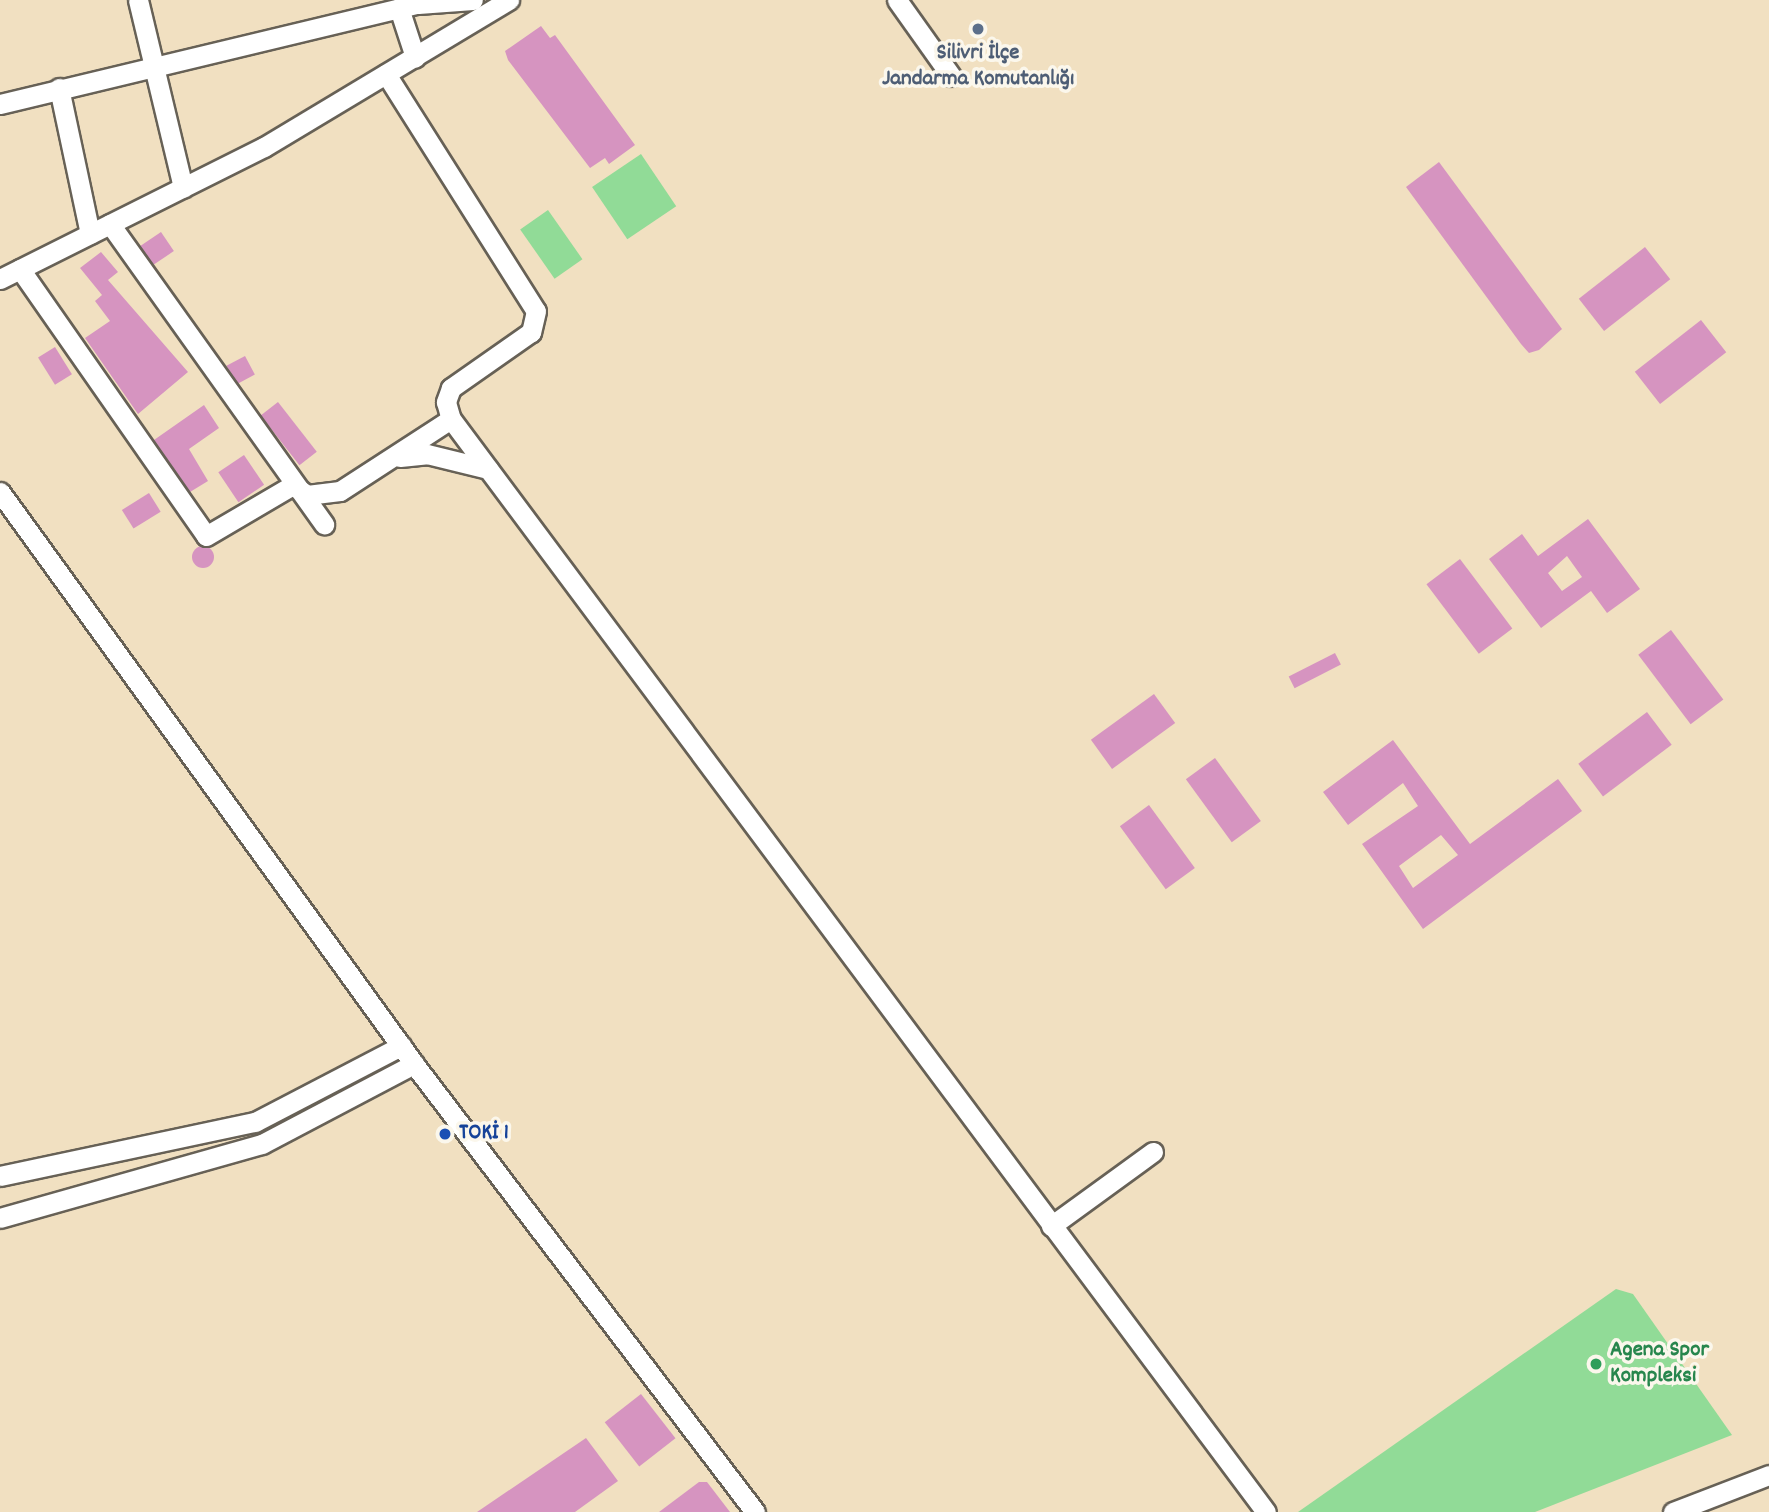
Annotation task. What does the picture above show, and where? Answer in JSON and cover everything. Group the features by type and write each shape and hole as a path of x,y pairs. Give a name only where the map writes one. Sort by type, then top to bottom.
{"street":[{"path":"138,0 183,188"},
{"path":"0,104 399,8 473,0"},
{"path":"0,279 183,188 386,74 509,0"},
{"path":"897,0 951,76"},
{"path":"399,8 415,57"},
{"path":"386,74 536,311 531,332 451,388 446,402 451,419 1266,1512"},
{"path":"59,88 90,234"},
{"path":"110,224 293,485 324,524"},
{"path":"20,269 206,536 293,485"},
{"path":"293,485 307,495 341,491 399,457 451,419"},
{"path":"399,457 427,454 488,468"},
{"path":"0,492 414,1064 755,1512"},
{"path":"0,1176 256,1122 401,1046"},
{"path":"0,1218 262,1144 414,1064"},
{"path":"1051,1226 1153,1152"},
{"path":"1673,1512 1769,1475"}],"green space":[{"path":"641,154 676,206 627,239 592,187"},
{"path":"548,210 582,259 555,279 520,230"},
{"name":"Agena Spor Kompleksi","path":"1616,1289 1633,1294 1732,1435 1535,1512 1298,1512"}],"building":[{"path":"541,26 550,38 555,35 635,145 609,164 605,158 590,168 508,60 505,51"},
{"path":"1439,162 1562,329 1539,350 1529,353 1521,344 1406,187"},
{"path":"161,232 174,251 153,265 140,246"},
{"path":"1645,247 1670,279 1604,331 1579,299"},
{"path":"101,252 118,272 108,280 188,372 138,414 85,338 110,321 95,301 102,295 80,268"},
{"path":"1701,320 1726,352 1660,404 1635,372"},
{"path":"55,347 72,374 55,385 38,358"},
{"path":"245,356 255,375 236,384 226,366"},
{"path":"278,402 317,452 299,465 261,416"},
{"path":"204,405 219,428 189,449 208,481 190,492 154,440"},
{"path":"244,455 264,485 238,502 218,472"},
{"path":"149,493 161,512 134,529 122,510"},
{"path":"1588,519 1640,589 1607,613 1591,591 1541,628 1489,559 1522,534 1538,556","holes":["1567,556 1582,577 1562,591 1548,573"]},
{"path":"203,546 211,549 214,557 211,565 203,568 195,565 192,557 195,549"},
{"path":"1460,559 1512,628 1479,654 1426,584"},
{"path":"1671,630 1723,699 1691,724 1638,655"},
{"path":"1335,653 1341,665 1295,688 1289,677"},
{"path":"1154,694 1175,723 1112,769 1091,740"},
{"path":"1647,712 1672,745 1603,797 1578,764"},
{"path":"1393,740 1470,844 1558,779 1582,811 1423,929 1362,844 1418,806 1403,783 1348,825 1323,792","holes":["1441,835 1458,855 1413,888 1399,866"]},
{"path":"1215,758 1261,821 1232,842 1186,779"},
{"path":"1149,805 1195,868 1166,889 1120,826"},
{"path":"641,1394 675,1438 639,1466 605,1422"},
{"path":"586,1438 618,1481 575,1512 477,1512"},
{"path":"699,1482 707,1482 730,1512 659,1512"}],"place":[{"name":"Silivri İlçe Jandarma Komutanlığı","path":"978,29"},
{"name":"TOKİ 1","path":"445,1134"},
{"name":"Agena Spor Kompleksi","path":"1596,1364"}]}
